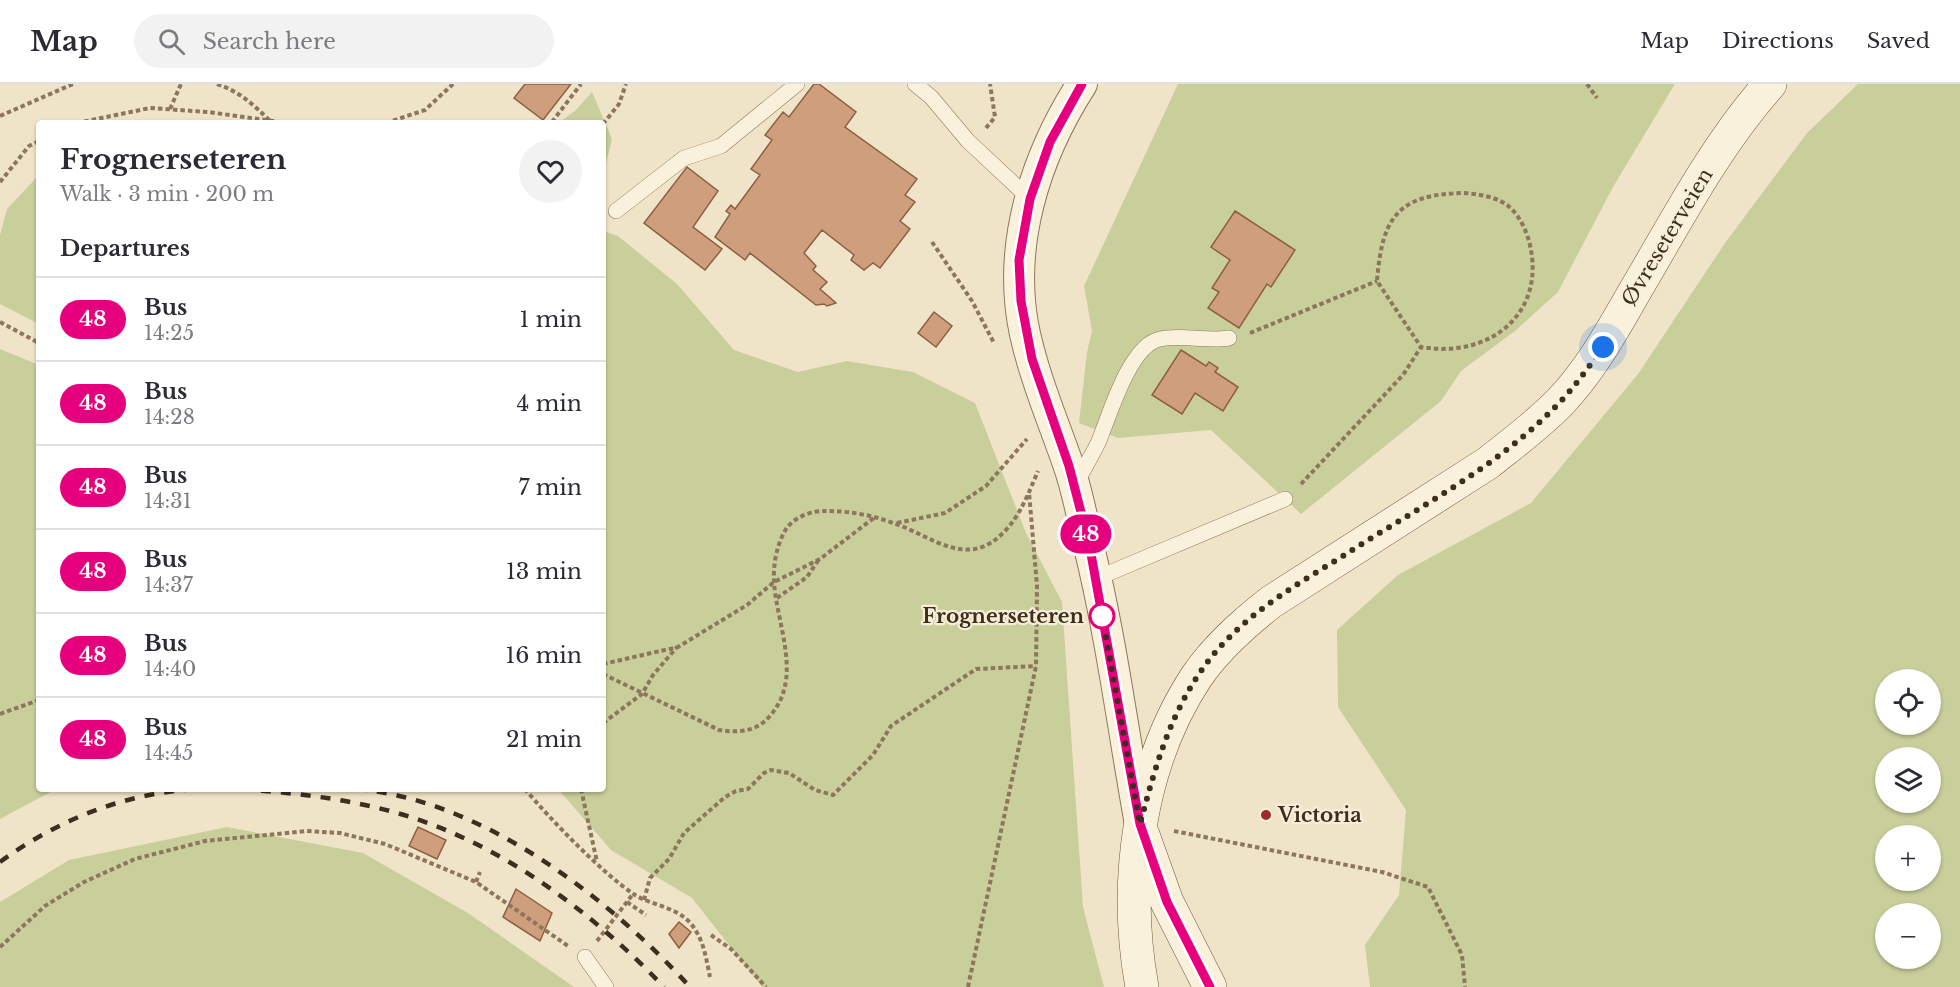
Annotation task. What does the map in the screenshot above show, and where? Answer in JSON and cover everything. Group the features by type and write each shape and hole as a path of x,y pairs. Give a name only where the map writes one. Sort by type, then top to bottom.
{"main road":[{"name":"Øvreseterveien","path":"1142,987 1135,923 1140,824 1164,737 1198,675 1238,628 1271,602 1488,463 1562,400 1603,347 1711,163 1735,127 1770,84"},
{"path":"1140,824 1167,902 1210,987"}],"street":[{"path":"1082,84 1050,142 1030,199 1020,250 1021,301 1032,359 1042,435 1074,486 1095,579 1140,824"}],"lane":[{"path":"616,211 684,158 721,146 797,84"},
{"path":"915,84 931,97 973,146 1030,199"},
{"path":"1074,486 1099,441 1115,395 1128,371 1150,344 1158,339 1212,341 1229,338"},
{"path":"1095,579 1285,499"},
{"path":"585,957 606,987"}],"path":[{"path":"0,116 73,84"},
{"path":"170,110 181,84"},
{"path":"217,84 234,90 251,102 269,120"},
{"path":"395,120 425,110 453,84"},
{"path":"554,120 582,84"},
{"path":"606,120 619,104 626,84"},
{"path":"973,146 995,117 990,84"},
{"path":"1587,84 1597,98"},
{"path":"92,120 150,108 254,120"},
{"path":"0,182 29,146 36,142"},
{"path":"1449,193 1477,194 1505,204 1521,221 1531,246 1534,275 1531,290 1515,317 1490,339 1473,347 1438,350 1422,347 1377,281 1380,245 1388,225 1398,213 1421,198 1449,193"},
{"path":"932,242 972,301 998,349"},
{"path":"1229,338 1263,328 1377,281"},
{"path":"0,322 36,341"},
{"path":"1285,499 1389,391 1422,347"},
{"path":"1026,429 1042,435"},
{"path":"1032,449 1042,435"},
{"path":"606,676 719,730 734,733 747,731 766,720 780,704 786,691 788,671 774,582 778,549 787,527 804,515 828,511 875,517 953,549 974,549 988,544 1006,530 1029,492 1039,471 1042,435"},
{"path":"896,524 945,513 986,486 1042,435"},
{"path":"1035,460 1039,471"},
{"path":"968,987 1036,666 1037,586 1029,492"},
{"path":"606,721 642,694 653,675 678,647 747,605 774,582 820,558 875,517"},
{"path":"777,598 807,577 820,558"},
{"path":"606,663 678,647"},
{"path":"644,900 650,878 669,859 684,833 725,797 736,791 748,789 764,773 771,770 789,774 815,790 833,795 873,755 891,726 976,669 1036,666"},
{"path":"0,714 36,701"},
{"path":"528,792 597,862 633,894 667,907 691,923 703,945 710,977"},
{"path":"531,796 532,792"},
{"path":"582,792 597,862"},
{"path":"1140,824 1382,872 1428,887 1462,956 1465,987"},
{"path":"0,947 45,906 110,870 157,851 235,836 307,831 358,836 385,844 476,882 585,957 633,894"},
{"path":"476,882 480,872"},
{"path":"627,902 646,915"},
{"path":"711,935 730,949 766,987"}],"green space":[{"path":"1178,84 1675,84 1613,187 1558,292 1515,331 1461,371 1441,401 1301,514 1211,430 1118,438 1079,423 1087,352 1092,331 1084,286"},
{"path":"1858,84 1960,84 1960,987 1370,987 1365,945 1399,895 1406,810 1338,707 1337,630 1398,575 1531,503 1638,374 1725,243 1807,133"},
{"path":"592,92 604,120 562,120 575,111"},
{"path":"606,125 612,139 606,164"},
{"path":"36,178 36,322 0,304 0,235 7,209"},
{"path":"606,232 618,236 677,284 734,350 798,372 847,361 913,372 975,403 1026,533 1062,602 1083,907 1104,987 762,987 692,898 611,850 561,792 606,792"},
{"path":"0,349 36,364 36,792 50,792 0,819"},
{"path":"227,827 363,853 468,913 574,987 0,987 0,902 69,860"}],"building":[{"path":"525,84 571,84 543,120 514,98"},
{"path":"814,84 819,84 856,112 845,127 917,179 905,195 915,202 900,221 910,229 880,268 873,263 864,270 851,260 854,255 822,230 804,253 816,266 813,270 827,282 820,289 836,303 827,306 816,305 750,253 745,260 715,237 730,214 726,211 731,205 735,209 760,175 751,169 772,140 765,135 783,112 789,117"},
{"path":"687,167 718,191 693,227 722,249 705,270 644,223"},
{"path":"1235,211 1295,250 1271,287 1267,284 1239,328 1208,308 1219,292 1212,288 1230,260 1211,247"},
{"path":"934,312 952,326 936,347 918,333"},
{"path":"1181,350 1206,366 1209,362 1218,368 1215,372 1238,387 1223,411 1195,393 1182,414 1152,395"},
{"path":"418,827 446,840 437,859 409,846"},
{"path":"516,889 552,913 540,941 503,917"},
{"path":"679,922 691,932 679,948 669,934"}],"railway":[{"path":"0,862 46,833 95,810 168,792"},
{"path":"282,792 384,809 441,828 476,844 511,863 577,908 637,960 664,987"},
{"path":"375,792 404,797 450,812 496,833 540,858 621,920 690,987"}],"bus line":[{"name":"48","path":"1082,84 1050,142 1030,199 1024,224 1019,279 1025,333 1041,389 1069,466 1089,543 1140,824 1167,902 1210,987"}],"place":[{"name":"Frognerseteren","path":"1102,616"},
{"name":"Victoria","path":"1266,815"}],"route":[{"path":"1102,616 1140,824 1164,737 1179,706 1198,675 1238,628 1271,602 1488,463 1562,400 1603,347"}]}
